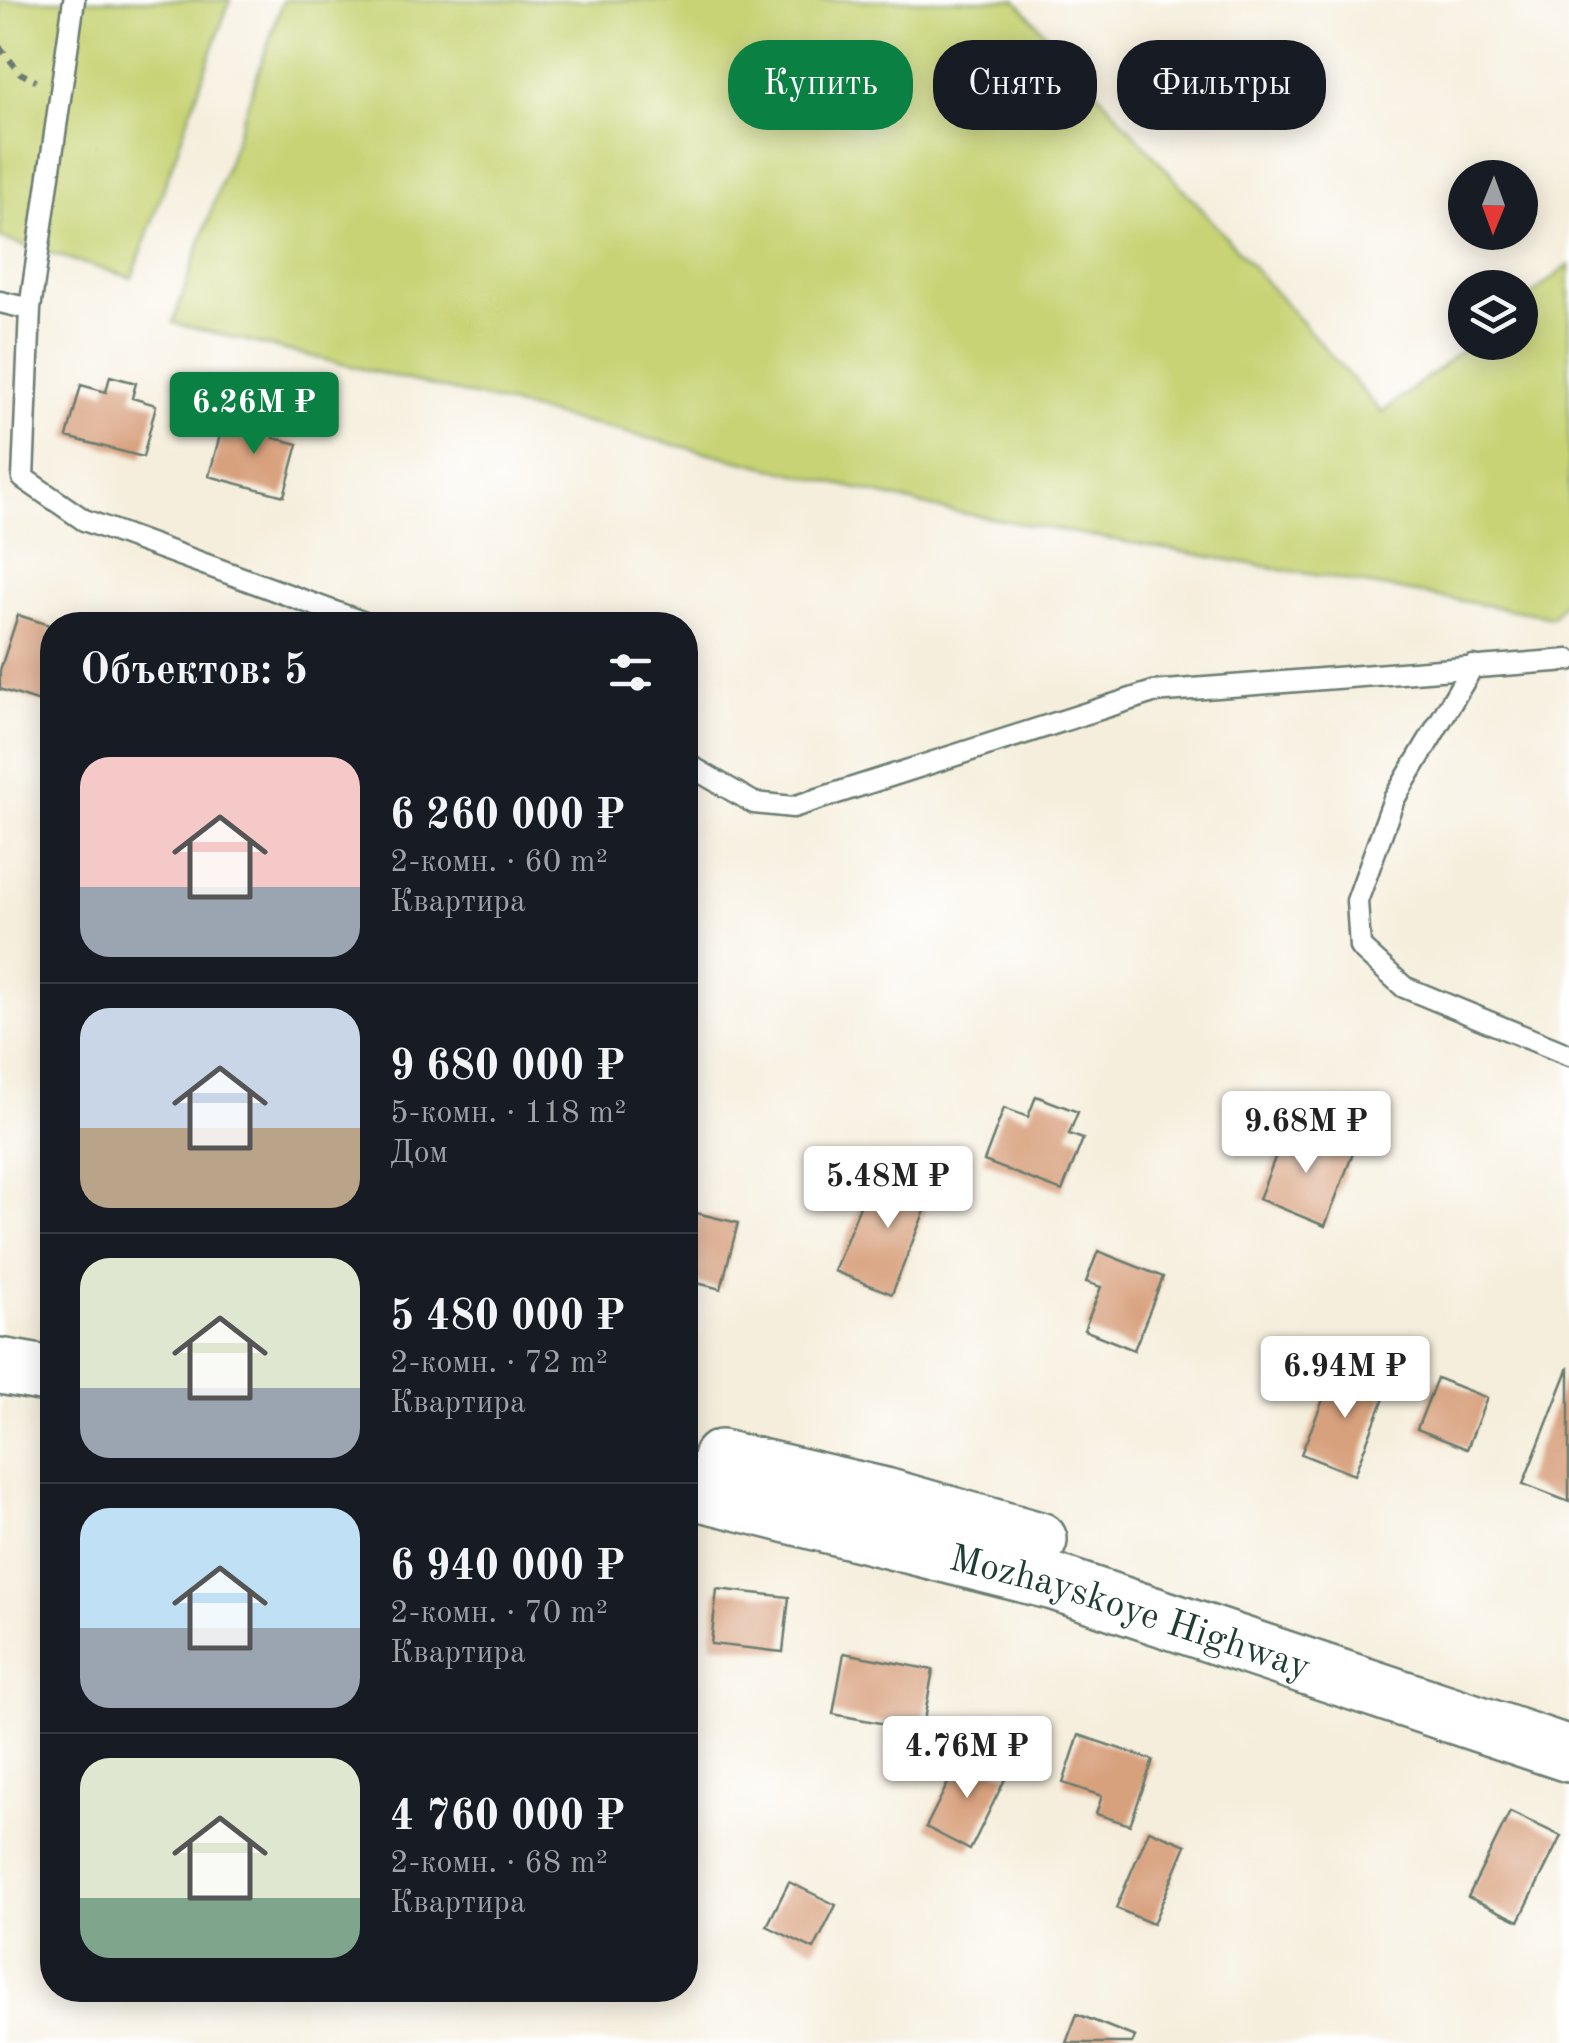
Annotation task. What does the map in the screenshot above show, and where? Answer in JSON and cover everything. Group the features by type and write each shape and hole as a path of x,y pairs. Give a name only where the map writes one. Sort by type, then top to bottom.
{"main road":[{"path":"0,1328 40,1334"},
{"path":"0,1366 40,1374"},
{"name":"Mozhayskoye Highway","path":"698,1454 885,1496 1065,1548 1569,1715"},
{"name":"Mozhayskoye Highway","path":"698,1492 1054,1582 1569,1754"}],"lane":[{"path":"74,0 30,309 23,478 84,520 335,612"},
{"path":"0,302 30,309"},
{"path":"698,771 754,803 794,807 1153,692 1569,660"},
{"path":"1474,666 1394,798 1357,902 1360,946 1404,986 1569,1055"}],"path":[{"path":"0,47 20,73 60,94"}],"green space":[{"path":"0,0 230,0 132,278 0,238"},
{"path":"283,0 1016,0 1051,40 933,40 933,130 1097,130 1097,91 1117,114 1117,130 1131,130 1382,413 1449,360 1538,360 1538,290 1569,265 1569,595 1553,617 944,510 173,323"}],"building":[{"path":"110,376 136,383 132,398 156,405 143,457 67,437 81,385 106,392"},
{"path":"252,415 278,422 274,438 298,444 284,496 209,476 223,424 248,431"},
{"path":"18,615 40,622 40,702 0,689 0,670"},
{"path":"1036,1096 1078,1112 1069,1134 1083,1139 1062,1191 984,1161 1004,1108 1028,1117"},
{"path":"1287,1127 1353,1153 1325,1226 1259,1199"},
{"path":"906,1159 940,1172 892,1294 834,1271 862,1201 886,1211"},
{"path":"698,1213 738,1223 721,1289 698,1283"},
{"path":"1098,1251 1163,1277 1134,1350 1084,1330 1101,1287 1086,1282"},
{"path":"1569,1367 1569,1502 1523,1484"},
{"path":"1336,1368 1388,1388 1354,1475 1301,1454"},
{"path":"1437,1378 1487,1398 1467,1449 1417,1429"},
{"path":"717,1589 789,1597 783,1652 711,1644"},
{"path":"844,1653 933,1670 922,1731 833,1714"},
{"path":"1079,1735 1153,1760 1130,1825 1096,1814 1102,1796 1063,1783"},
{"path":"963,1753 1007,1775 970,1850 926,1827"},
{"path":"1510,1812 1561,1836 1519,1921 1468,1897"},
{"path":"1149,1830 1186,1845 1153,1924 1116,1908"},
{"path":"789,1882 836,1905 814,1949 767,1926"},
{"path":"1077,2014 1135,2037 1132,2043 1066,2043"}]}
